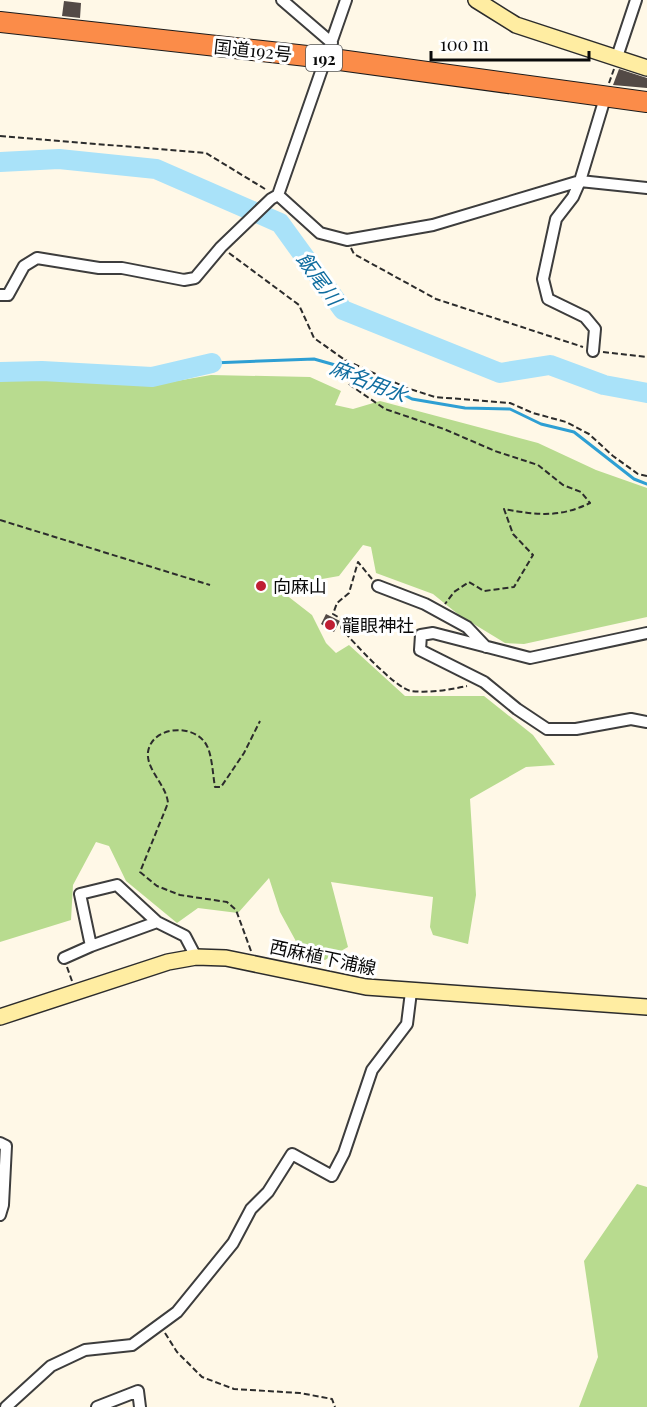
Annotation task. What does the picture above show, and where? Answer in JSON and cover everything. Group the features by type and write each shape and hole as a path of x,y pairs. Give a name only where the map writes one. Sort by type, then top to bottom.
{"highway":[{"name":"国道192号","path":"0,22 329,50 605,98 647,102"}],"main road":[{"path":"476,0 516,25 647,68"},
{"name":"西麻植下浦線","path":"0,1017 168,962 196,957 226,958 341,983 411,992 647,1007"}],"street":[{"path":"282,0 329,50"},
{"path":"0,295 8,295 24,266 37,258 99,268 122,268 184,280 195,278 223,245 275,197 288,170 346,0"},
{"path":"617,57 636,0"},
{"path":"593,351 595,328 585,317 548,299 543,279 556,219 573,197 580,181 605,98"},
{"path":"275,197 320,233 347,240 433,225 580,181 647,188"},
{"path":"378,586 425,604 467,627 487,648"},
{"path":"647,633 531,658 433,633 421,635 420,650 484,682 517,710 547,729 576,729 631,719 647,722"},
{"path":"91,946 80,894 117,885 157,922 185,936 196,957"},
{"path":"64,958 157,922"},
{"path":"6,1407 51,1366 85,1350 132,1345 177,1312 233,1243 250,1209 268,1192 292,1154 332,1176 344,1153 372,1070 407,1024 411,992"},
{"path":"0,1143 6,1146 3,1205 0,1215"},
{"path":"97,1407 138,1391 141,1407"}],"path":[{"path":"605,98 617,57"},
{"path":"0,136 206,153 275,197"},
{"path":"347,240 354,254 436,299 593,351 647,357"},
{"path":"223,245 299,305 314,338 345,360 407,388 435,397 510,403 532,413 566,422 589,434 613,456 638,474 647,476"},
{"path":"345,360 341,372 350,385 385,409 538,465 563,484 581,492 590,502 573,511 541,516 504,509 513,534 534,555 526,569 514,587 484,591 469,582 454,592 439,612"},
{"path":"0,520 210,585"},
{"path":"378,586 358,562 349,594 337,603 333,614 343,620 341,628 357,646 393,680 408,691 449,690 484,682"},
{"path":"255,963 236,910 227,902 180,895 157,886 140,872 168,803 167,793 148,761 149,748 159,734 176,729 194,734 207,745 215,787 221,787 244,753 260,721"},
{"path":"64,958 71,979 83,990"},
{"path":"160,1326 177,1352 202,1377 234,1389 300,1393 332,1399 335,1407"}],"green space":[{"path":"211,375 310,377 341,391 335,405 353,409 380,401 538,443 596,470 647,488 647,617 524,644 505,643 459,615 433,594 376,573 371,547 363,545 339,576 276,587 312,615 326,643 336,653 349,645 405,696 484,696 533,735 555,765 526,767 470,799 476,895 468,944 433,935 430,927 433,897 331,882 348,947 325,960 298,945 280,912 269,878 238,913 198,908 177,923 126,881 109,846 96,842 73,885 71,920 0,942 0,378 159,384"},
{"path":"637,1184 647,1187 647,1407 579,1407 598,1357 584,1261"}],"building":[{"path":"64,1 81,3 80,18 62,16"},
{"path":"619,69 647,78 647,88 613,85"},
{"path":"326,614 340,621 334,632 321,624"}],"waterway":[{"name":"飯尾川","path":"0,162 59,159 156,169 280,223 343,310 500,373 550,365 604,385 647,393"},
{"name":"麻名用水","path":"212,363 314,359 360,372 412,399 465,408 510,409 541,424 574,432 634,479 647,484"},
{"name":"麻名用水","path":"0,372 42,371 152,377 212,363"}],"place":[{"name":"向麻山","path":"261,586"},
{"name":"龍眼神社","path":"330,625"}]}
